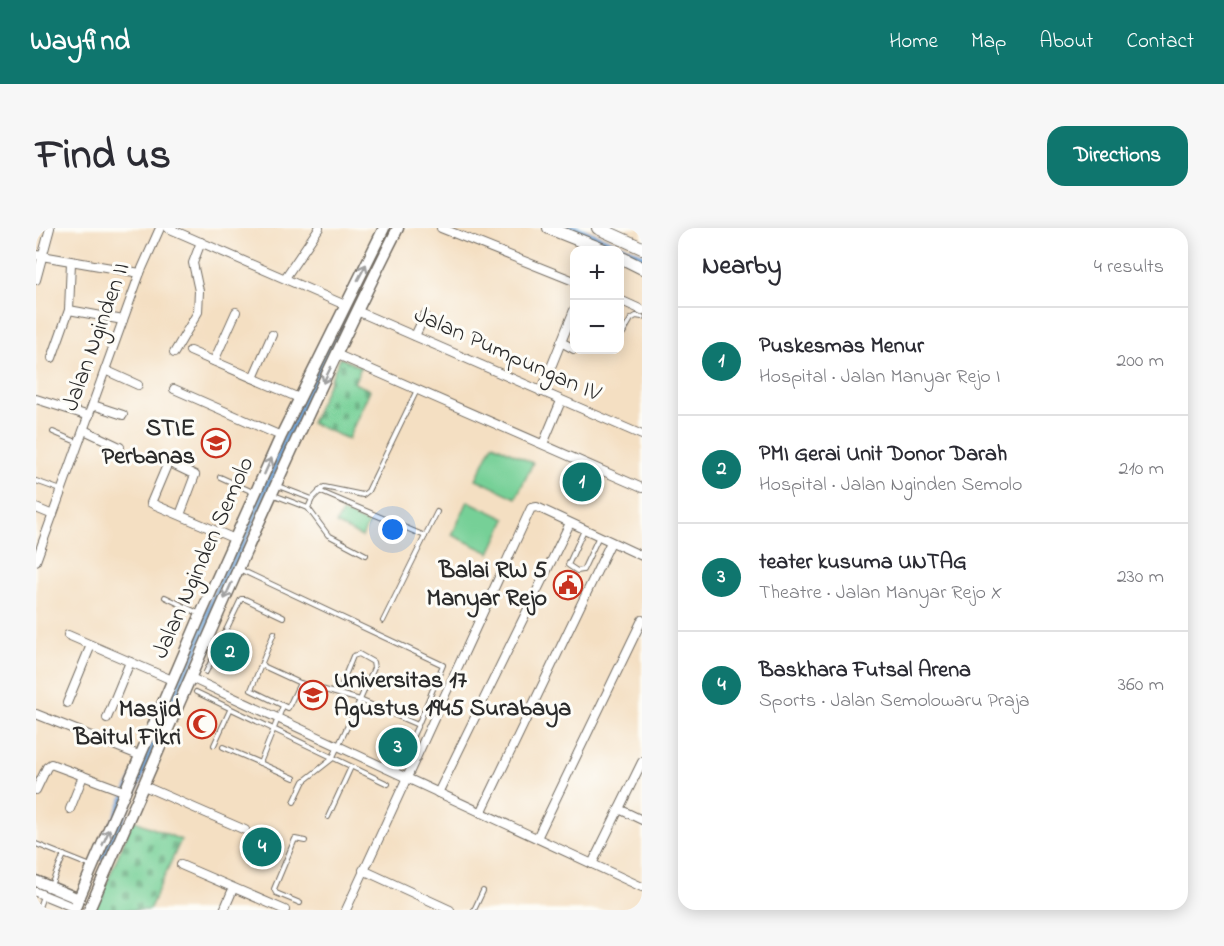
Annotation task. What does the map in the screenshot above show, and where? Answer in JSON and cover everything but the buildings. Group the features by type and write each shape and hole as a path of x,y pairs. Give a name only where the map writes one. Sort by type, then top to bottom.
{"main road":[{"name":"Jalan Nginden Semolo","path":"76,906 172,680 209,611 238,569 253,518 256,493 299,399 338,334 357,311 398,228"},
{"path":"549,228 592,246"},
{"path":"600,228 642,248"},
{"name":"Jalan Nginden Semolo","path":"89,910 207,640 209,611 235,538 275,490 338,354 338,334 343,304 382,229"},
{"path":"624,259 642,268"},
{"path":"36,881 43,892 76,906"}],"street":[{"path":"36,280 40,256 50,228"},
{"name":"Jalan Nginden II","path":"36,561 140,273 160,228"},
{"path":"168,228 343,304"},
{"path":"285,278 319,228"},
{"path":"441,228 570,279"},
{"path":"174,353 198,312 199,291 193,263 201,242"},
{"path":"40,256 140,273"},
{"path":"52,358 69,310 71,262"},
{"path":"624,302 642,310"},
{"path":"69,310 123,320"},
{"name":"Jalan Pumpungan IV","path":"357,311 642,435"},
{"path":"214,362 236,312"},
{"path":"415,336 425,315"},
{"path":"541,392 570,320"},
{"path":"253,378 272,335"},
{"path":"561,342 570,346"},
{"path":"190,351 299,399"},
{"path":"338,354 642,488"},
{"path":"105,370 138,385"},
{"path":"174,389 282,436"},
{"path":"36,399 89,416"},
{"path":"543,444 561,401"},
{"path":"93,405 123,415"},
{"path":"84,430 120,447"},
{"path":"180,514 195,475 170,463 166,465 151,503 235,538"},
{"path":"346,910 529,511 534,507 642,556"},
{"path":"36,508 53,515"},
{"path":"438,793 570,523"},
{"path":"481,813 611,542"},
{"path":"537,838 642,620"},
{"path":"68,634 172,680"},
{"path":"67,704 91,645"},
{"path":"107,718 130,662"},
{"path":"191,678 642,887"},
{"path":"36,714 141,756"},
{"path":"592,864 642,762"},
{"path":"36,790 49,764 126,792"},
{"path":"70,809 83,776"},
{"path":"144,786 245,830"},
{"path":"619,809 642,820"},
{"path":"181,866 284,909"},
{"path":"363,870 450,910"},
{"path":"224,910 234,889"}],"lane":[{"path":"624,331 631,319 636,316 642,317"},
{"path":"308,508 319,491 330,487 366,494 417,389"},
{"path":"53,432 79,443"},
{"path":"220,477 256,493"},
{"path":"36,481 62,490"},
{"path":"275,490 312,499"},
{"path":"275,490 308,508 328,535 366,555"},
{"path":"319,491 425,536"},
{"path":"383,621 437,512"},
{"path":"584,529 569,561 569,567 582,571 599,536"},
{"path":"238,569 443,665 395,774"},
{"path":"165,597 230,618"},
{"path":"206,672 230,618 243,599 282,617"},
{"path":"274,633 251,690 289,707 300,683"},
{"path":"207,640 219,644"},
{"path":"294,802 304,781 332,759 374,664 358,654 351,659 338,693"},
{"path":"261,665 300,683 360,700 418,725"},
{"path":"212,701 217,691"},
{"path":"196,692 243,717 388,784"},
{"path":"243,717 248,705"},
{"path":"260,764 283,706"},
{"path":"214,745 230,710"},
{"path":"308,747 313,735"},
{"path":"223,747 294,778"},
{"path":"328,818 351,767"},
{"path":"300,903 276,893 274,889 295,839 305,842"},
{"path":"36,844 93,867"},
{"path":"38,910 43,892 64,855"},
{"path":"474,910 483,891"},
{"path":"284,909 287,898"}],"green space":[{"path":"340,358 361,367 354,383 370,390 348,439 311,423"},
{"path":"493,444 533,463 516,498 476,479"},
{"path":"468,501 506,519 490,553 452,535"},
{"path":"342,512 368,524 362,537 336,524"},
{"path":"133,820 181,840 149,910 95,910"}],"waterway":[{"path":"568,228 642,259"},
{"path":"103,855 275,464 362,283"}],"place":[{"name":"STIE Perbanas","path":"216,443"},
{"name":"Puskesmas Menur","path":"582,482"},
{"name":"Balai RW 5 Manyar Rejo","path":"568,585"},
{"name":"PMI Gerai Unit Donor Darah","path":"230,652"},
{"name":"Universitas 17 Agustus 1945 Surabaya","path":"313,695"},
{"name":"Masjid Baitul Fikri","path":"202,724"},
{"name":"teater kusuma UNTAG","path":"398,747"},
{"name":"Baskhara Futsal Arena","path":"262,847"}]}
